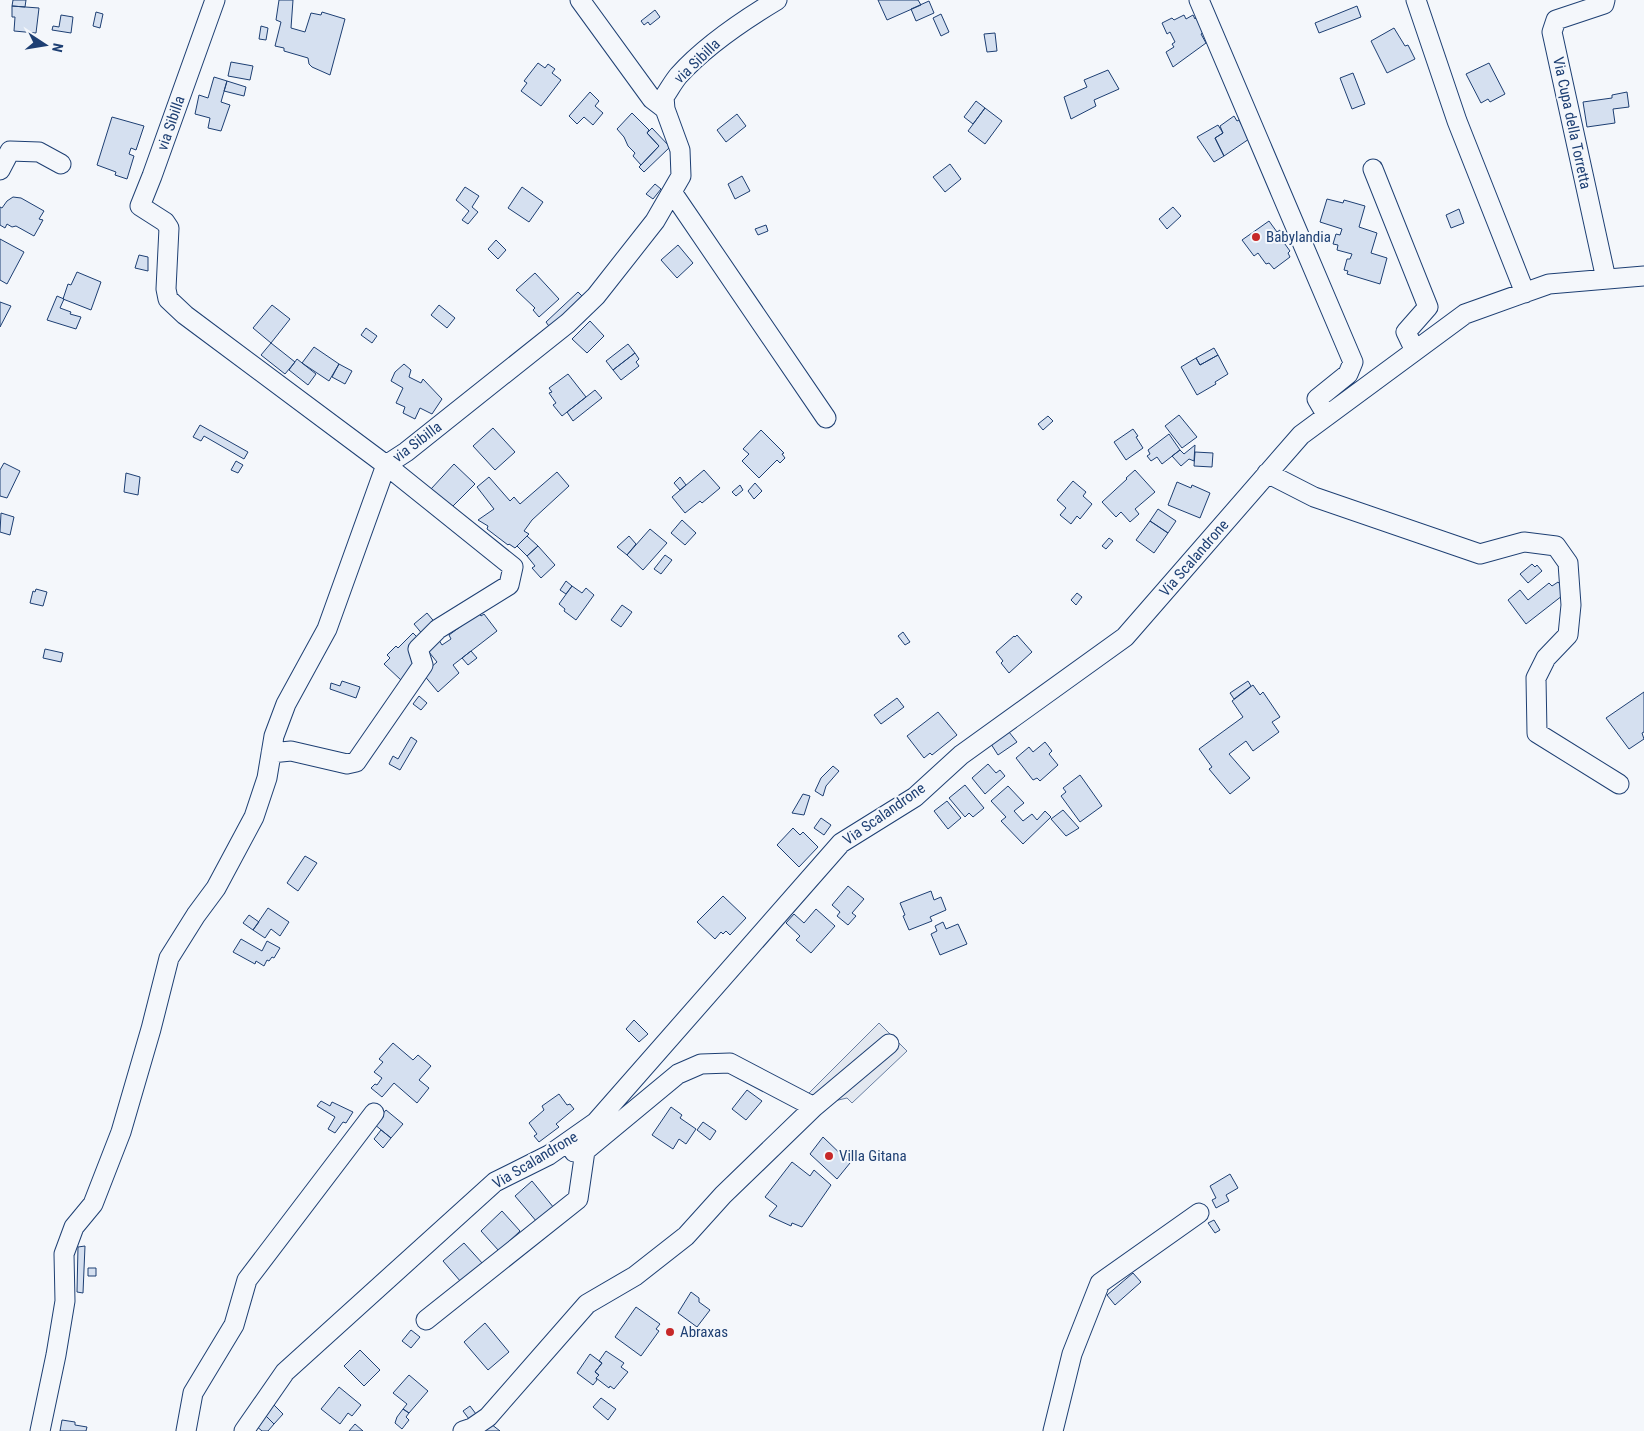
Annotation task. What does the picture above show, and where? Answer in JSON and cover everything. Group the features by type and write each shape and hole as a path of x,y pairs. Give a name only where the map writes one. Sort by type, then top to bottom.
{"street":[{"name":"via Sibilla","path":"215,0 140,206 165,222 169,228 166,289 168,299 185,315 386,465 406,452 568,323 596,296 655,221 681,176 680,150 665,109 664,97 678,76 697,58 742,20 777,0"},
{"path":"580,0 652,99 665,109"},
{"path":"1199,0 1353,362 1348,374 1317,399 1326,416"},
{"path":"1416,0 1457,121 1524,293"},
{"name":"Via Cupa della Torretta","path":"1605,0 1604,4 1556,20 1552,32 1606,279"},
{"path":"0,170 10,151 39,152 61,164"},
{"path":"1372,169 1428,307 1406,332 1415,351"},
{"path":"672,192 826,418"},
{"name":"Via Scalandrone","path":"244,1431 285,1372 494,1182 549,1155 596,1122 841,843 915,796 960,755 1125,638 1301,435 1465,314 1549,284 1644,276"},
{"path":"40,1431 65,1301 64,1254 74,1227 93,1204 120,1132 151,1028 169,958 196,915 216,888 254,817 267,778 271,753 274,736 286,704 327,629 386,465 514,567 508,586 438,629 418,649 423,665 356,762 347,764 291,751 271,753"},
{"path":"1267,473 1314,497 1480,554 1524,542 1556,546 1568,563 1571,605 1569,628 1568,635 1546,658 1536,678 1537,733 1619,784"},
{"path":"463,1431 472,1428 488,1417 587,1304 634,1276 686,1236 723,1195 814,1107 889,1044"},
{"path":"549,1155 585,1150 678,1074 701,1064 730,1063 814,1107"},
{"path":"186,1431 193,1393 234,1325 247,1280 374,1112"},
{"path":"426,1320 578,1199 585,1150"},
{"path":"1053,1431 1072,1354 1100,1283 1199,1213"}],"shaded area":[{"path":"879,1023 907,1051 852,1103 847,1098 834,1101 806,1096"}],"building":[{"path":"13,0 26,0 25,7 12,6"},
{"path":"279,0 293,0 291,28 305,32 311,13 321,15 322,12 345,19 330,75 312,67 309,64 308,58 284,51 284,48 275,46 281,22 276,20"},
{"path":"878,0 918,0 921,5 887,20"},
{"path":"929,1 934,13 916,21 911,9"},
{"path":"12,6 39,8 36,33 14,31 15,17 12,17"},
{"path":"1357,6 1361,17 1319,33 1315,23"},
{"path":"655,10 660,17 650,25 648,22 644,25 641,21"},
{"path":"96,12 103,14 100,28 93,26"},
{"path":"941,14 949,32 941,36 933,18"},
{"path":"61,15 73,17 71,33 52,30 53,26 59,27"},
{"path":"1184,15 1186,19 1193,15 1196,18 1204,32 1201,34 1206,43 1173,67 1166,52 1174,47 1172,44 1175,42 1170,32 1167,34 1162,23"},
{"path":"261,26 268,28 266,40 259,39"},
{"path":"1394,28 1405,46 1408,45 1415,59 1387,73 1371,41"},
{"path":"995,33 997,51 987,52 984,34"},
{"path":"231,62 253,66 250,80 228,76"},
{"path":"538,63 545,68 548,64 555,69 552,73 561,80 541,106 521,91 527,83 524,81"},
{"path":"1489,63 1505,94 1490,102 1488,99 1481,103 1466,74"},
{"path":"1108,70 1119,89 1094,100 1096,106 1071,119 1064,97 1087,87 1084,80"},
{"path":"1353,73 1365,104 1352,109 1340,78"},
{"path":"214,77 227,81 221,102 230,105 221,131 208,128 210,118 195,114 199,95 208,98"},
{"path":"227,81 246,87 244,96 224,91"},
{"path":"590,92 599,101 595,106 603,113 593,125 584,117 577,124 569,116"},
{"path":"1627,92 1629,107 1613,109 1615,123 1587,127 1583,102 1612,98 1612,95"},
{"path":"976,101 985,108 973,124 964,117"},
{"path":"985,108 1002,121 985,144 968,131"},
{"path":"632,113 649,130 647,133 659,146 641,165 633,156 635,153 617,129"},
{"path":"737,114 746,126 726,142 717,130"},
{"path":"1234,116 1237,121 1239,120 1249,139 1224,156 1215,138 1223,133 1220,126"},
{"path":"112,117 144,126 136,150 131,148 129,154 134,156 127,179 115,175 116,172 97,165"},
{"path":"1218,125 1223,133 1215,138 1224,156 1214,162 1197,137"},
{"path":"652,128 670,147 644,172 639,167 659,146 647,133"},
{"path":"950,164 961,179 945,192 933,177"},
{"path":"742,176 750,191 735,199 728,184"},
{"path":"655,184 661,189 653,199 646,194"},
{"path":"465,187 479,196 472,207 478,212 468,224 462,220 469,211 456,200"},
{"path":"522,187 543,202 529,222 508,208"},
{"path":"13,197 21,198 44,211 39,219 43,220 34,236 16,226 12,227 7,224 5,228 0,225 0,207 2,208"},
{"path":"1327,199 1343,203 1344,200 1365,206 1359,227 1377,233 1371,253 1387,258 1380,284 1347,274 1348,271 1344,270 1347,259 1350,259 1352,254 1337,250 1338,245 1333,244 1336,234 1340,235 1342,229 1320,222"},
{"path":"1173,207 1181,216 1167,229 1159,219"},
{"path":"1459,209 1464,223 1451,228 1446,215"},
{"path":"1269,221 1277,232 1280,230 1285,237 1282,240 1290,251 1288,253 1290,257 1274,269 1269,263 1266,264 1258,253 1254,256 1242,240"},
{"path":"766,225 768,231 758,235 755,229"},
{"path":"0,239 24,252 7,284 0,280"},
{"path":"496,240 506,250 498,259 488,249"},
{"path":"678,245 693,263 677,278 661,260"},
{"path":"139,255 148,257 148,271 135,268"},
{"path":"77,272 101,282 91,310 63,299 68,284 71,285"},
{"path":"535,273 559,299 539,317 533,310 535,308 516,290"},
{"path":"578,292 582,296 583,302 551,329 546,322"},
{"path":"57,296 64,299 60,308 71,312 70,314 81,317 76,329 47,320"},
{"path":"0,302 11,306 0,327"},
{"path":"272,305 290,319 271,343 253,328"},
{"path":"439,305 455,318 447,328 431,315"},
{"path":"590,321 604,336 587,353 572,339"},
{"path":"366,328 377,336 372,343 361,335"},
{"path":"271,343 295,362 285,374 261,355"},
{"path":"628,344 635,353 613,370 606,361"},
{"path":"314,347 339,364 329,381 302,363"},
{"path":"1214,348 1218,355 1200,365 1196,358"},
{"path":"635,353 639,359 636,362 639,366 621,380 613,370"},
{"path":"1218,355 1228,374 1215,382 1216,384 1197,395 1181,367 1196,358 1200,365"},
{"path":"297,359 316,374 308,385 289,370"},
{"path":"339,364 352,371 345,384 332,377"},
{"path":"404,364 411,370 409,377 421,383 423,379 442,399 432,414 420,408 415,419 403,413 405,407 396,403 403,388 391,381 395,372"},
{"path":"568,374 586,397 562,416 553,405 556,403 549,393 552,392 549,388"},
{"path":"595,390 602,398 573,421 567,412"},
{"path":"1179,415 1197,437 1182,448 1165,426"},
{"path":"1048,416 1053,421 1043,430 1038,424"},
{"path":"200,425 248,452 244,459 204,436 201,441 193,437"},
{"path":"493,428 515,452 495,470 473,446"},
{"path":"1133,429 1143,448 1126,460 1114,442"},
{"path":"761,430 784,453 782,454 785,458 780,463 777,460 759,478 742,461 749,454 743,449"},
{"path":"1169,434 1180,450 1162,464 1157,457 1151,461 1147,456 1150,454 1148,450"},
{"path":"1195,445 1194,461 1189,459 1181,466 1172,456 1180,450 1184,454"},
{"path":"1195,452 1213,453 1212,467 1194,466"},
{"path":"236,461 243,465 238,473 231,470"},
{"path":"4,463 20,471 7,498 0,496 0,470"},
{"path":"454,464 475,484 451,508 431,489"},
{"path":"704,470 720,488 702,503 700,501 685,513 672,497"},
{"path":"1135,470 1155,492 1135,509 1139,514 1130,522 1121,512 1116,517 1102,502"},
{"path":"557,472 569,486 532,520 524,531 529,534 515,548 508,545 487,529 488,526 478,520 494,509 477,487 489,477 510,501 514,497 520,504"},
{"path":"126,473 140,477 138,495 124,492"},
{"path":"680,477 686,485 680,490 674,483"},
{"path":"1073,481 1086,492 1083,496 1092,504 1080,519 1077,516 1071,524 1060,515 1066,508 1057,500"},
{"path":"1177,482 1191,488 1192,485 1210,493 1200,518 1168,505"},
{"path":"755,483 762,491 754,499 748,491"},
{"path":"740,485 743,490 736,496 732,492"},
{"path":"1158,509 1176,521 1168,533 1150,521"},
{"path":"1,513 14,517 10,535 0,532"},
{"path":"682,520 696,533 685,545 671,533"},
{"path":"1150,521 1168,533 1154,553 1136,540"},
{"path":"650,529 667,543 643,570 627,555"},
{"path":"527,536 538,546 527,556 517,546"},
{"path":"629,536 636,544 627,555 617,547"},
{"path":"1109,538 1113,541 1106,549 1102,546"},
{"path":"538,546 555,565 541,578 532,568 535,566 527,556"},
{"path":"665,555 672,560 661,574 654,569"},
{"path":"1532,564 1535,567 1537,565 1542,571 1528,583 1520,574"},
{"path":"566,581 572,586 566,594 560,590"},
{"path":"1558,582 1567,592 1526,624 1508,600 1520,590 1528,600 1549,583 1552,586"},
{"path":"572,586 582,593 586,588 594,595 576,620 564,611 565,609 559,604"},
{"path":"36,589 47,592 43,606 30,603 33,591 35,592"},
{"path":"1077,593 1082,597 1076,605 1071,600"},
{"path":"622,605 632,612 621,627 611,620"},
{"path":"427,613 437,625 424,636 414,624"},
{"path":"479,613 481,616 484,614 497,631 453,665 459,673 438,692 423,674 437,662 425,647 437,637 442,645 451,639 449,635"},
{"path":"903,632 910,642 905,645 898,636"},
{"path":"413,633 421,641 419,663 402,681 384,664 390,658 387,655 396,646 398,648"},
{"path":"1017,635 1032,652 1009,673 1001,663 1003,661 996,652"},
{"path":"45,649 63,653 61,662 43,658"},
{"path":"471,651 477,658 468,665 462,658"},
{"path":"342,681 360,687 356,698 330,689 331,683 340,686"},
{"path":"1248,681 1251,686 1234,699 1230,693"},
{"path":"1253,685 1260,695 1263,692 1280,717 1272,722 1279,732 1253,751 1246,741 1229,754 1250,778 1230,794 1209,769 1212,767 1199,749 1243,717 1232,701"},
{"path":"1644,692 1644,732 1642,733 1644,739 1629,749 1606,718"},
{"path":"419,696 427,703 421,710 413,704"},
{"path":"897,698 904,707 881,724 874,715"},
{"path":"938,712 957,735 932,755 930,753 924,758 907,736"},
{"path":"1009,732 1017,742 998,755 991,744"},
{"path":"411,737 417,741 400,770 389,764 393,756 398,759"},
{"path":"1045,742 1052,751 1049,754 1058,765 1040,781 1037,778 1033,780 1016,758 1029,747 1033,752"},
{"path":"988,764 996,773 1000,770 1005,776 985,794 972,778"},
{"path":"833,766 839,771 826,786 823,796 815,791 821,778"},
{"path":"1080,775 1102,806 1080,822 1061,796 1066,792 1063,788"},
{"path":"965,785 984,808 973,817 969,813 965,817 949,798"},
{"path":"1008,786 1024,803 1014,811 1023,821 1032,814 1037,820 1045,811 1051,817 1023,844 1001,821 1006,817 991,801"},
{"path":"803,794 810,796 804,815 792,813"},
{"path":"947,801 961,818 948,829 934,811"},
{"path":"1063,810 1079,828 1066,836 1051,819"},
{"path":"821,818 831,825 824,835 814,828"},
{"path":"793,828 800,835 803,832 818,847 799,867 777,845"},
{"path":"305,856 317,863 298,891 287,883"},
{"path":"848,886 864,899 852,913 856,916 848,925 837,916 840,912 832,905"},
{"path":"931,891 934,900 941,897 946,910 930,917 932,921 909,930 900,903"},
{"path":"723,896 746,918 730,935 726,931 723,934 721,932 715,939 697,922"},
{"path":"268,908 289,922 280,936 271,929 265,938 253,930"},
{"path":"816,909 835,926 811,953 796,940 800,936 786,923 794,914 804,923"},
{"path":"249,915 259,922 253,930 243,923"},
{"path":"943,922 946,929 958,924 967,944 940,955 931,934 937,931 935,926"},
{"path":"241,939 262,951 267,941 280,948 274,958 272,957 269,961 267,960 264,966 256,961 255,964 233,952"},
{"path":"634,1020 648,1034 639,1042 626,1029"},
{"path":"393,1043 413,1060 418,1055 431,1066 419,1080 429,1088 417,1103 394,1083 382,1097 371,1088 375,1084 377,1085 382,1078 374,1072 383,1062 379,1059"},
{"path":"747,1090 762,1101 746,1120 732,1109"},
{"path":"559,1094 567,1105 570,1104 574,1109 556,1124 559,1127 539,1142 534,1136 537,1134 529,1123 544,1110 542,1106"},
{"path":"321,1101 330,1106 332,1102 353,1112 346,1123 343,1122 335,1133 328,1129 335,1117 317,1106"},
{"path":"671,1107 682,1115 680,1118 696,1129 686,1144 679,1139 673,1149 652,1135"},
{"path":"386,1110 403,1124 391,1138 374,1124"},
{"path":"703,1122 716,1131 710,1140 697,1130"},
{"path":"381,1130 391,1138 383,1148 374,1139"},
{"path":"823,1137 850,1163 837,1179 810,1154"},
{"path":"792,1162 810,1176 814,1170 831,1185 802,1227 792,1223 791,1226 769,1216 777,1206 765,1197"},
{"path":"1230,1174 1238,1188 1226,1195 1229,1201 1216,1208 1212,1200 1216,1198 1210,1186"},
{"path":"532,1181 554,1208 537,1222 515,1196"},
{"path":"502,1211 520,1231 499,1251 481,1231"},
{"path":"1214,1220 1220,1230 1215,1233 1208,1223"},
{"path":"464,1243 483,1264 461,1282 443,1261"},
{"path":"85,1246 83,1293 77,1292 78,1247"},
{"path":"88,1268 96,1268 96,1276 88,1276"},
{"path":"1133,1273 1141,1282 1115,1305 1107,1295"},
{"path":"691,1292 699,1298 699,1302 710,1310 697,1327 678,1313"},
{"path":"636,1307 660,1324 656,1329 659,1331 641,1356 615,1337"},
{"path":"485,1323 509,1352 488,1370 464,1342"},
{"path":"411,1330 420,1337 411,1348 402,1341"},
{"path":"360,1350 380,1370 364,1386 344,1366"},
{"path":"606,1351 624,1363 621,1367 628,1372 614,1389 610,1386 609,1388 596,1378 599,1375 595,1372 602,1363 599,1361"},
{"path":"590,1354 602,1363 595,1372 599,1375 593,1385 577,1373"},
{"path":"409,1375 428,1391 409,1413 403,1409 407,1404 393,1393"},
{"path":"339,1387 361,1405 352,1416 348,1413 340,1424 321,1409"},
{"path":"601,1398 616,1409 608,1420 593,1407"},
{"path":"272,1403 283,1414 274,1424 264,1414"},
{"path":"470,1406 476,1414 469,1419 463,1411"},
{"path":"403,1409 409,1413 406,1417 409,1420 402,1429 395,1423"},
{"path":"264,1414 274,1424 268,1431 262,1431 255,1425"},
{"path":"62,1420 75,1422 75,1425 87,1427 86,1431 60,1431"},
{"path":"355,1424 363,1431 349,1431"},
{"path":"491,1424 500,1431 485,1431"}],"place":[{"name":"Babylandia","path":"1256,237"},
{"name":"Villa Gitana","path":"829,1156"},
{"name":"Abraxas","path":"670,1332"}]}
